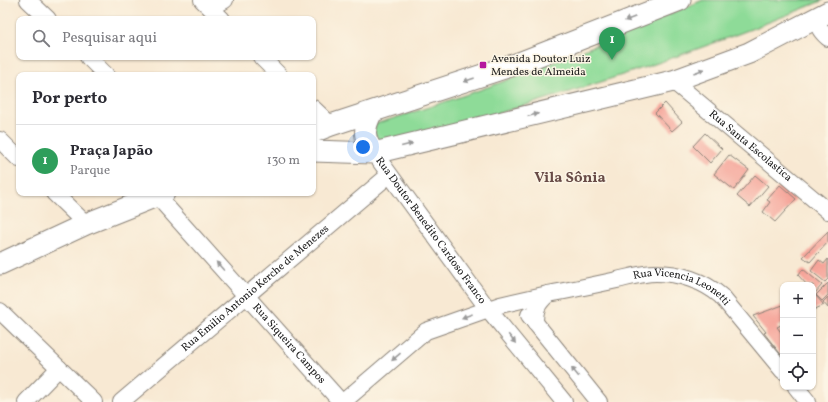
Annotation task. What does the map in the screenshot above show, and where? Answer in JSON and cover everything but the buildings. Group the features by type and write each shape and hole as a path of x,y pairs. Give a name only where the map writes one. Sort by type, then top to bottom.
{"main road":[{"path":"322,129 519,63 680,0"},
{"path":"316,151 374,153 673,80 749,53 825,14"},
{"path":"372,112 367,121 365,130 366,140 374,153"},
{"path":"322,129 353,146 374,153"},
{"path":"0,264 86,224 155,196"}],"street":[{"path":"28,0 45,16"},
{"path":"211,9 225,0"},
{"path":"825,14 818,22 819,29 828,38"},
{"path":"91,60 103,72"},
{"path":"264,60 276,72"},
{"name":"Rua Santa Escolastica","path":"673,80 828,211"},
{"path":"316,115 322,129"},
{"path":"0,140 16,156"},
{"name":"Rua Doutor Benedito Cardoso Franco","path":"374,153 488,309 562,401"},
{"name":"Rua Emilio Antonio Kerche de Menezes","path":"121,402 389,175"},
{"path":"57,196 86,224"},
{"name":"Rua Siqueira Campos","path":"162,196 246,295 342,402"},
{"name":"Rua Vicencia Leonetti","path":"342,402 426,331 488,309 518,301 640,275 656,273 669,274 700,282 712,288 721,296 780,367"},
{"path":"535,323 535,311 540,301 548,294"},
{"path":"518,301 599,402"},
{"path":"0,311 94,402"},
{"path":"26,402 59,368"},
{"path":"798,390 808,402"}],"green space":[{"path":"703,0 824,0 714,43 602,82 431,132 374,146 375,124 502,82"}],"place":[{"name":"Praça Japão","path":"612,60"},
{"name":"Avenida Doutor Luiz Mendes de Almeida","path":"483,65"}],"district":[{"name":"Vila Sônia","path":"570,178"}]}
